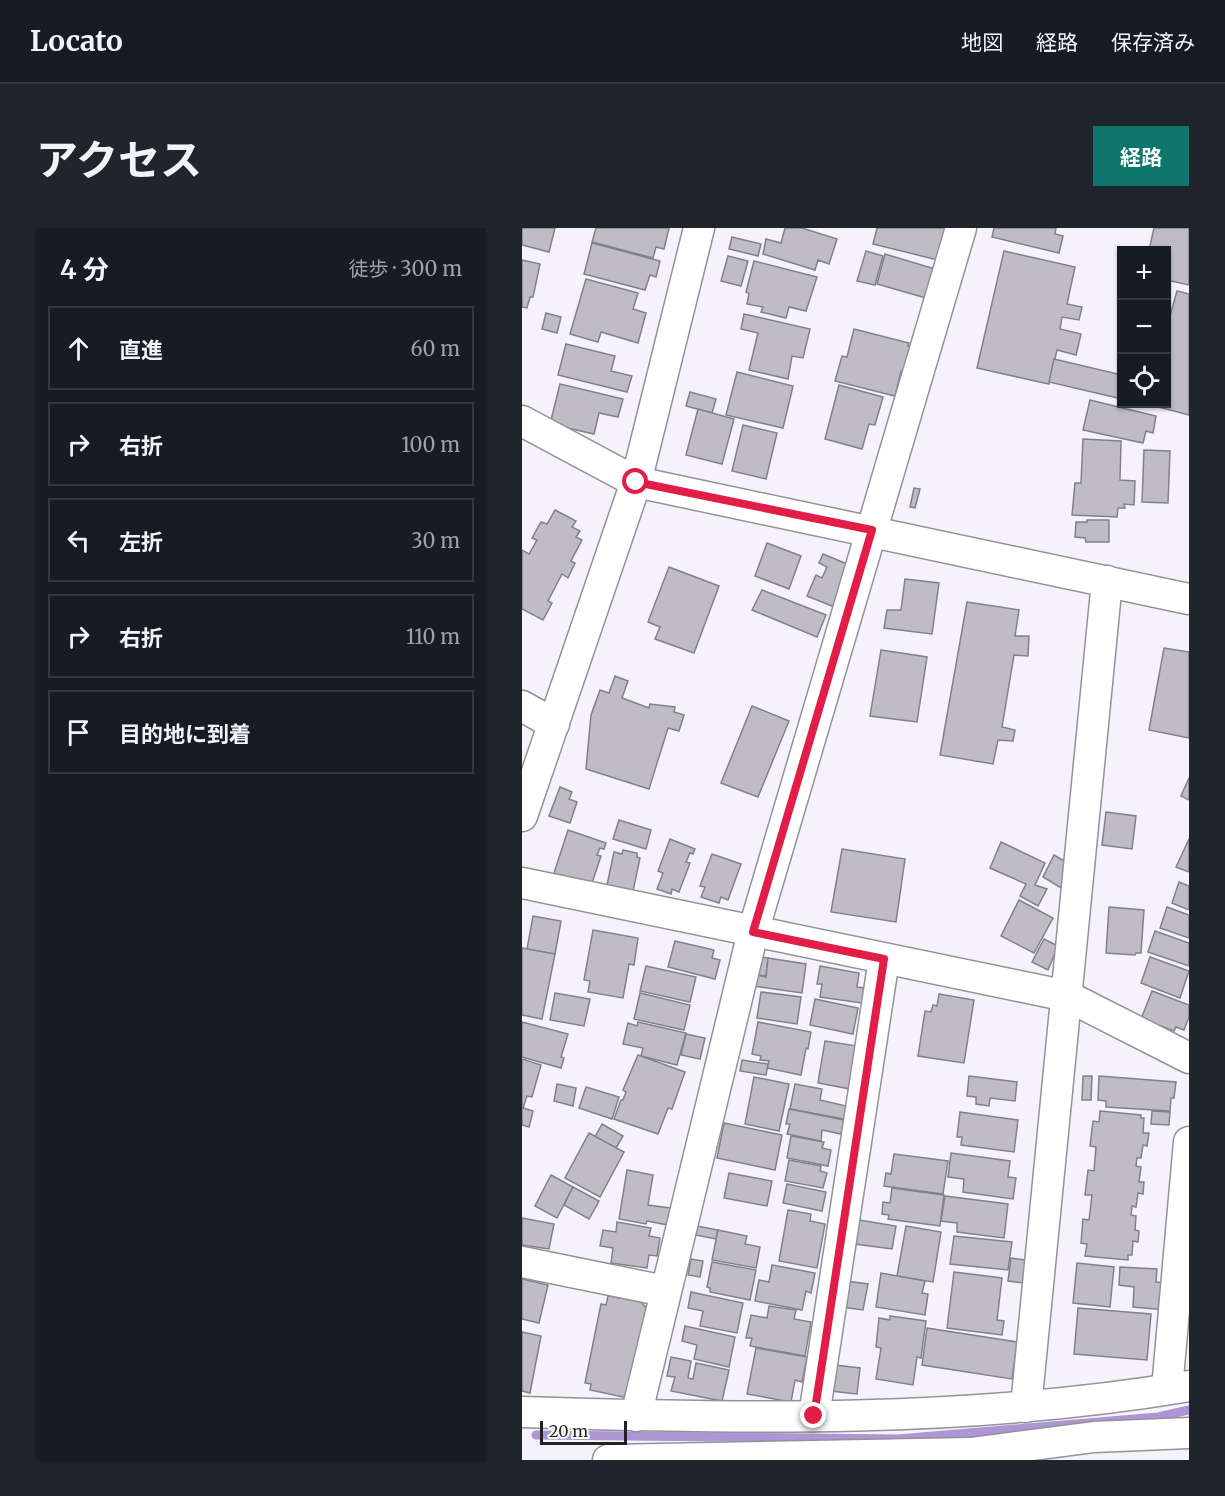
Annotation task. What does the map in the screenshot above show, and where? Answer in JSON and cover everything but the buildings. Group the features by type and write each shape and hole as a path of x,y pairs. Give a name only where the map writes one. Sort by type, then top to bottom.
{"street":[{"path":"522,816 636,482 699,228"},
{"path":"636,1416 753,932 961,228"},
{"path":"522,421 636,482 872,530 1189,599"},
{"path":"1026,1407 1107,581"},
{"path":"522,706 554,724"},
{"path":"522,883 1067,996 1189,1058"},
{"path":"814,1416 884,959"},
{"path":"522,1412 636,1416 814,1416 1026,1407 1178,1388 1189,1142"},
{"path":"522,1262 665,1291"},
{"path":"608,1460 896,1457 1094,1449 1189,1433"}],"waterway":[{"path":"536,1435 898,1439 1158,1417 1189,1410"}],"route":[{"path":"636,482 872,530 753,932 884,959 814,1416"}]}
